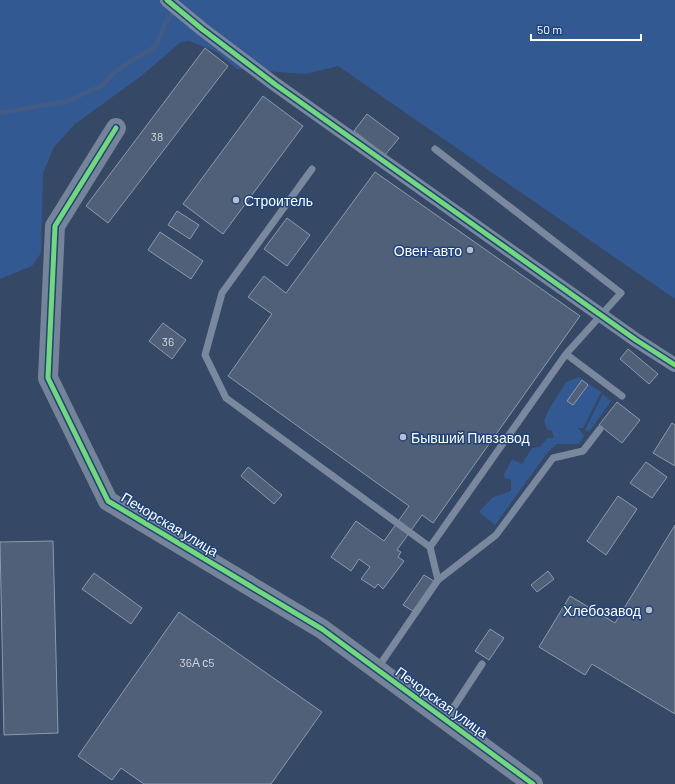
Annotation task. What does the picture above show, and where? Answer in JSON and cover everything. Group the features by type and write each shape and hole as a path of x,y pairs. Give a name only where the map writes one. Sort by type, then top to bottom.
{"street":[{"path":"166,0 276,85 675,366"},
{"name":"Печорская улица","path":"116,128 55,226 48,378 108,501 322,629 533,784"}],"lane":[{"path":"430,547 566,354 621,293 435,149"},
{"path":"312,169 222,293 205,355 226,398 430,547 438,580"},
{"path":"566,354 622,396"},
{"path":"377,669 438,580 496,535 553,458 583,451 600,429"},
{"path":"446,720 482,664"}],"shaded area":[{"path":"0,0 675,0 675,299 338,66 306,74 237,69 215,51 189,41 181,42 140,77 75,124 54,147 43,173 41,253 32,266 0,279"},
{"path":"579,377 601,392 583,428 578,428 584,436 579,444 557,444 548,452 495,525 479,512 493,497 511,491 511,480 503,477 512,459 522,464 532,448 540,447 547,438 554,438 552,431 547,429 544,421 548,411 566,382"},
{"path":"603,394 611,401 589,432 585,430"}],"building":[{"path":"205,48 228,66 108,223 86,206"},
{"path":"263,96 303,126 223,234 183,204"},
{"path":"367,114 399,138 385,155 354,131"},
{"name":"Бывший Пивзавод","path":"375,172 580,316 433,523 422,515 397,550 401,552 398,557 404,561 383,589 378,584 375,588 361,579 370,567 359,559 351,571 331,557 356,521 384,541 409,506 228,376 272,314 248,297 264,276 286,293"},
{"path":"177,211 199,225 190,239 168,225"},
{"path":"287,218 310,235 287,266 264,249"},
{"path":"160,232 203,261 191,279 148,250"},
{"path":"163,323 186,340 172,359 149,341"},
{"path":"628,349 658,374 649,384 620,359"},
{"path":"582,380 588,385 573,405 567,401"},
{"path":"617,402 640,420 622,443 599,425"},
{"path":"672,423 675,425 675,466 653,453"},
{"path":"646,462 667,477 652,498 630,483"},
{"path":"248,467 282,495 274,504 241,476"},
{"path":"618,496 637,509 606,555 587,541"},
{"name":"Хлебозавод","path":"675,525 675,714 592,664 585,675 539,647 570,596 615,623"},
{"path":"53,541 58,733 4,735 0,542"},
{"path":"548,571 554,579 537,592 531,585"},
{"path":"94,573 142,608 131,624 82,589"},
{"path":"424,575 434,581 413,611 403,605"},
{"path":"179,612 322,712 271,784 144,784 121,768 112,780 78,756"},
{"path":"490,629 504,638 489,660 475,651"}],"waterway":[{"path":"0,113 68,101 103,85 114,73 156,46 166,22 171,15"}],"cycle path":[{"path":"167,0 202,29 276,85 636,340 675,365"},
{"path":"116,128 55,226 48,378 108,501 322,629 533,784"}],"place":[{"name":"Строитель","path":"236,200"},
{"name":"Овен-авто","path":"470,250"},
{"name":"Бывший Пивзавод","path":"403,437"},
{"name":"Хлебозавод","path":"649,610"}]}
